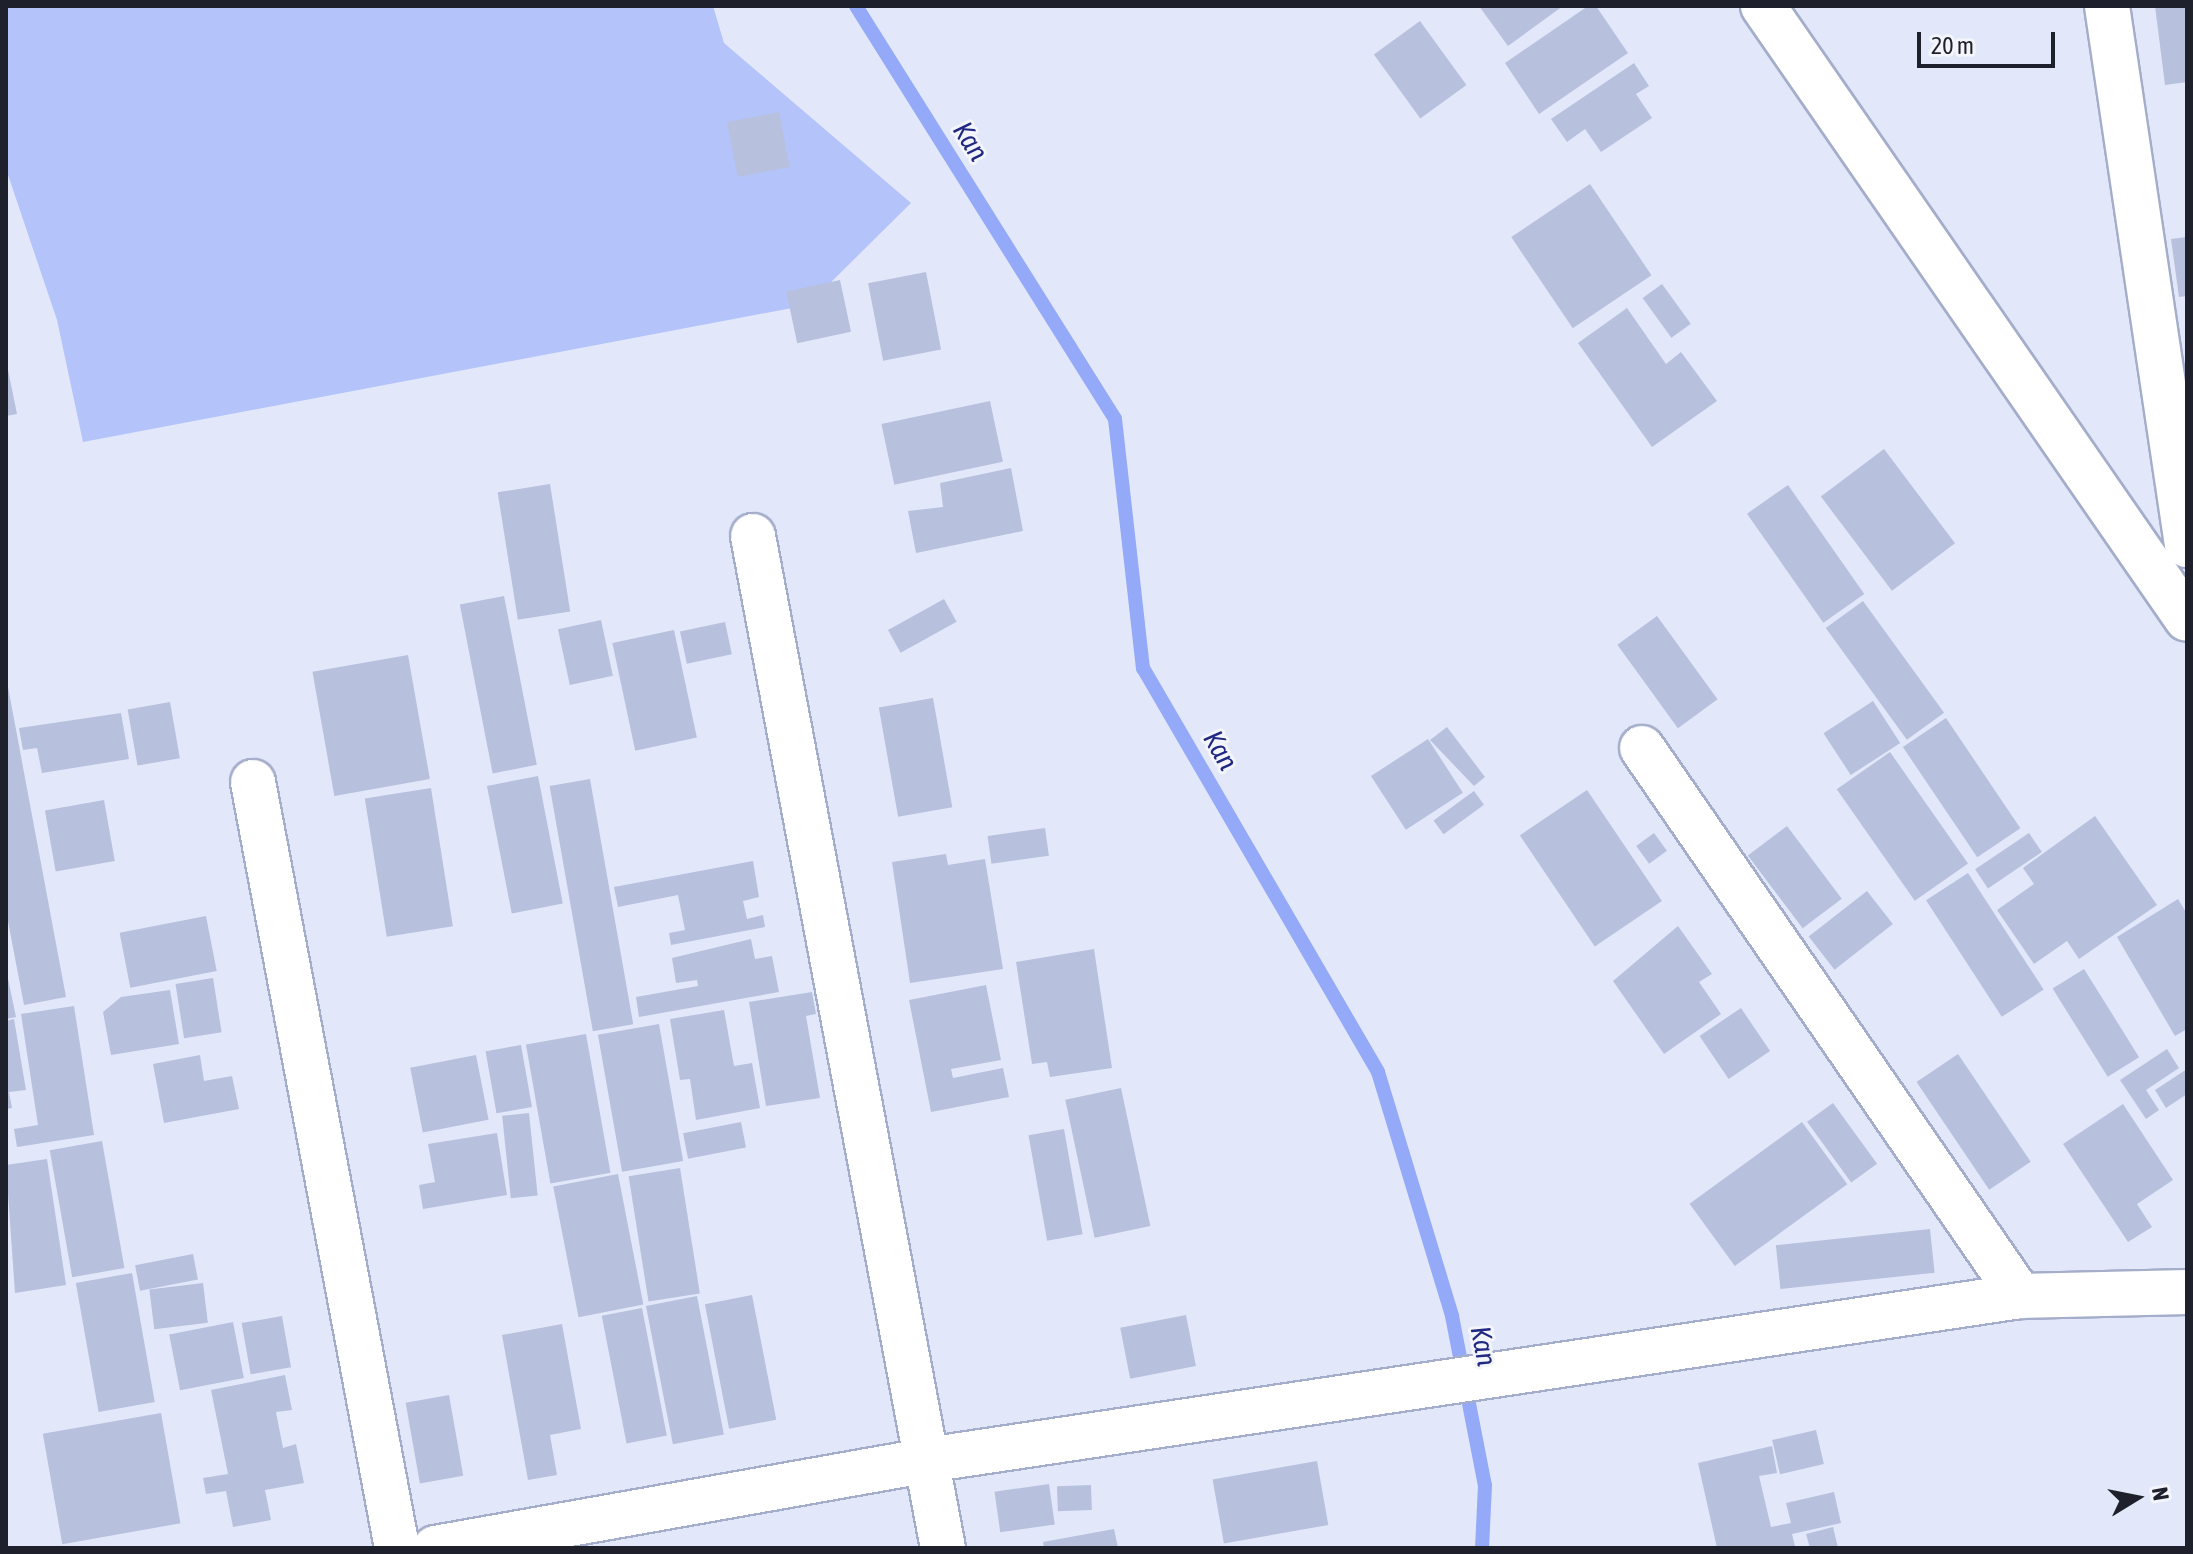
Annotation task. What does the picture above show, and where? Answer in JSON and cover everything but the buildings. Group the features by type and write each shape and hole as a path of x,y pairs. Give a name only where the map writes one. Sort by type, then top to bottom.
{"street":[{"path":"1763,6 2187,619"},
{"path":"2107,6 2187,545"},
{"path":"753,536 943,1548"},
{"path":"1642,748 2020,1296"},
{"path":"253,782 397,1548"},
{"path":"435,1548 927,1460 2020,1296 2187,1292"}],"shaded area":[{"path":"6,6 713,6 724,43 911,203 808,305 83,442 57,320 6,169"}],"waterway":[{"name":"Kan","path":"856,6 1115,419 1143,668 1378,1072 1452,1316 1485,1485 1482,1548"}]}
